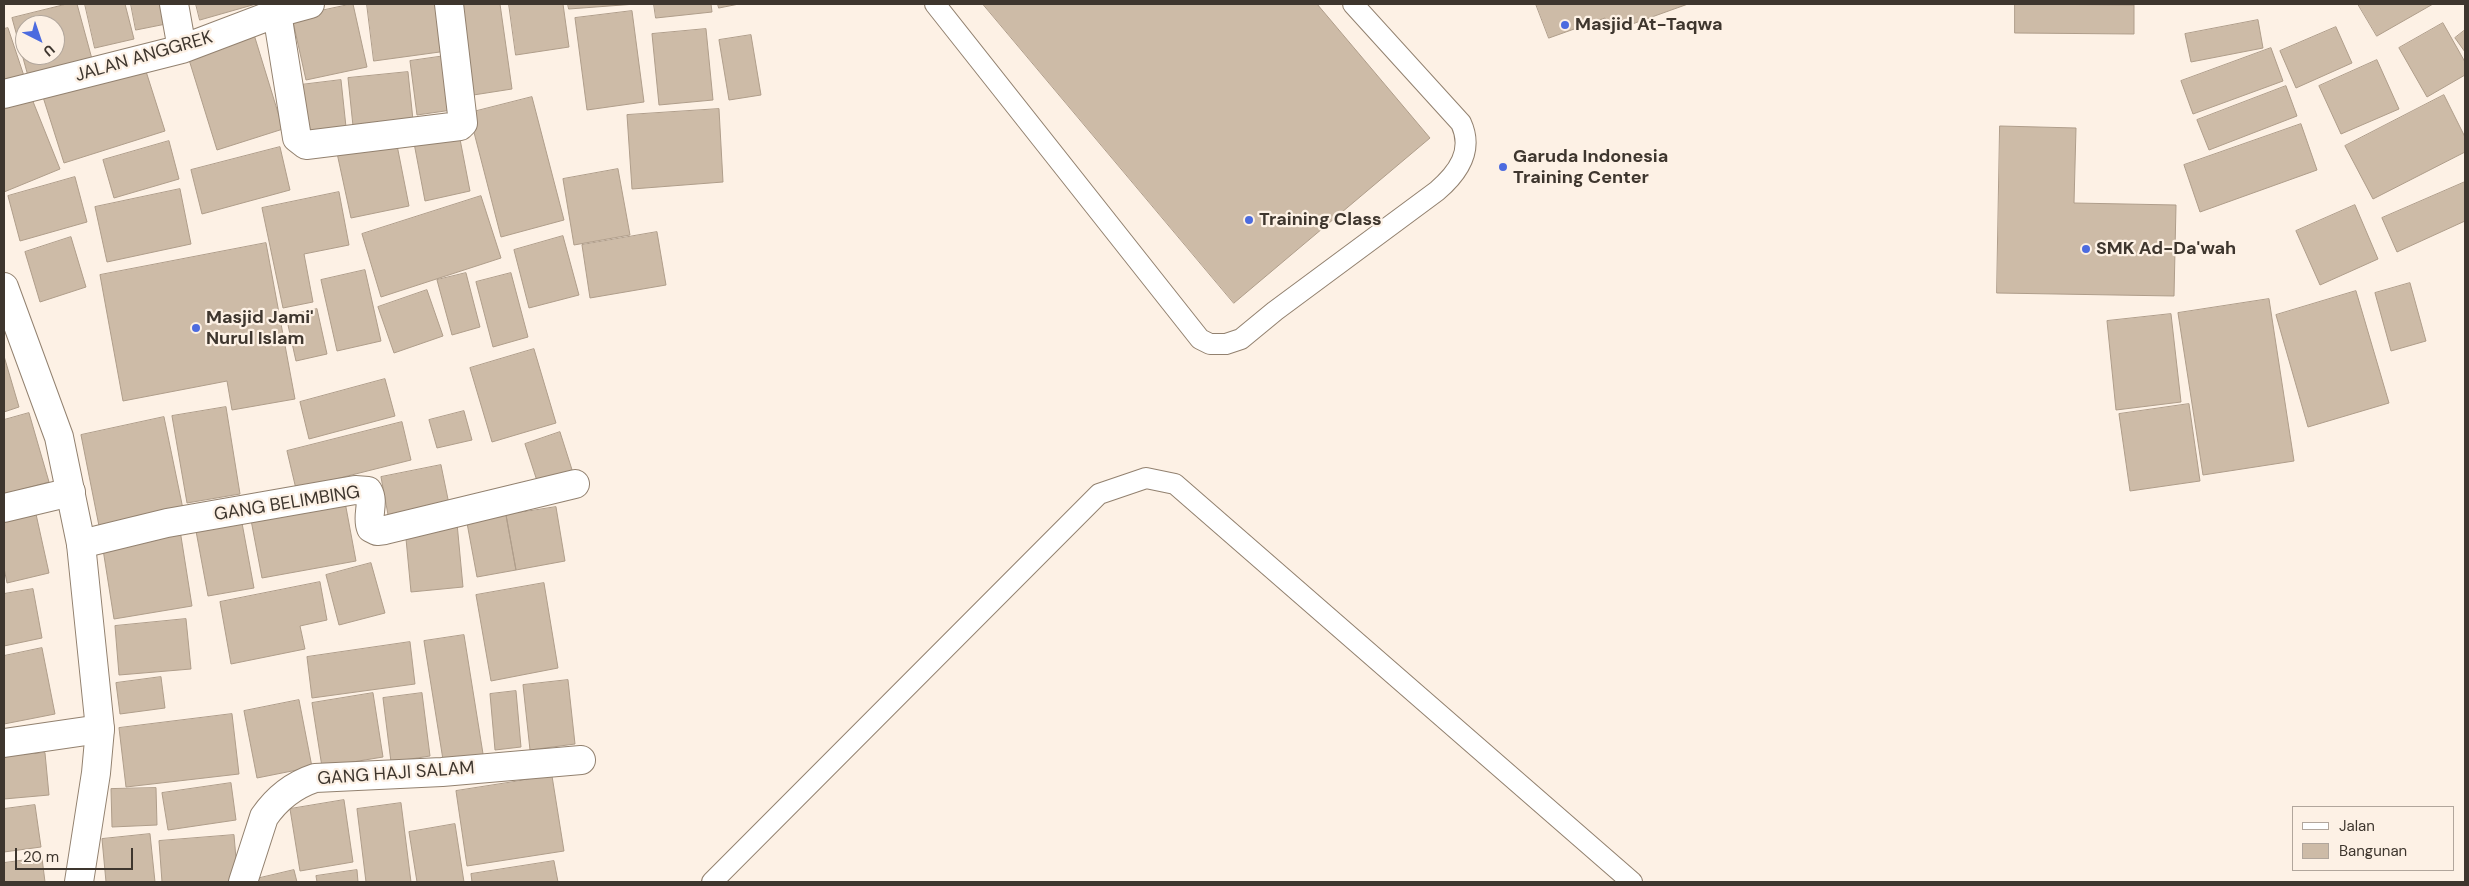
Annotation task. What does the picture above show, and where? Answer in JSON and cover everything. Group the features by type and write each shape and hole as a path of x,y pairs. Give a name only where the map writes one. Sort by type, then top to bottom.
{"street":[{"path":"174,4 182,49"},
{"name":"JALAN ANGGREK","path":"4,94 182,49 277,13 310,4"},
{"path":"277,13 297,138 306,145 460,126 463,123 448,4"},
{"path":"4,287 12,333 59,437 81,544 100,728 96,774 79,882"},
{"name":"GANG BELIMBING","path":"81,544 167,524 355,490 368,491 370,494 372,503 369,523 370,528 377,531 574,484"},
{"path":"4,508 71,492"},
{"path":"4,743 100,728"},
{"name":"GANG HAJI SALAM","path":"243,882 264,817 270,807 299,784 315,778 442,772 581,760"}],"lane":[{"path":"935,4 1200,339 1210,344 1226,344 1241,338 1274,311 1437,191 1452,178 1466,152 1466,135 1461,123 1353,4"},
{"path":"712,882 1099,494 1146,478 1176,484 1632,882"}],"building":[{"path":"67,4 77,4 92,59 28,76 25,65 65,65 65,15 24,15"},
{"path":"85,4 125,4 134,39 95,48"},
{"path":"131,4 172,4 176,22 136,30"},
{"path":"196,4 256,4 200,20"},
{"path":"353,4 367,67 306,80 292,17"},
{"path":"367,4 441,4 447,51 374,61"},
{"path":"454,4 500,4 512,89 467,96"},
{"path":"509,4 563,4 569,47 516,55"},
{"path":"568,4 636,4 569,9"},
{"path":"654,4 711,4 712,12 656,18"},
{"path":"718,4 739,4 719,8"},
{"name":"Training Class","path":"983,4 1317,4 1430,138 1234,303"},
{"name":"Masjid At-Taqwa","path":"1536,4 1688,4 1610,32 1605,18 1549,38"},
{"path":"2015,4 2134,5 2134,34 2015,33"},
{"path":"2358,4 2433,4 2377,36"},
{"path":"632,11 644,102 587,110 575,18"},
{"path":"15,17 15,29 12,18"},
{"path":"2258,20 2263,48 2191,62 2185,34"},
{"path":"2443,23 2465,62 2465,75 2427,97 2399,48"},
{"path":"2336,27 2352,63 2296,88 2280,51"},
{"path":"8,28 15,49 15,65 20,65 25,79 4,86 4,29"},
{"path":"252,28 283,129 217,150 186,50"},
{"path":"706,29 713,100 659,105 652,34"},
{"path":"2465,30 2465,52 2455,38"},
{"path":"751,35 761,95 729,100 719,40"},
{"path":"2271,48 2283,81 2193,114 2181,81"},
{"path":"445,56 452,110 417,115 410,61"},
{"path":"2377,60 2399,109 2341,134 2319,86"},
{"path":"144,65 165,131 64,163 43,97"},
{"path":"408,72 413,120 353,126 348,78"},
{"path":"341,80 346,127 305,132 300,85"},
{"path":"2286,86 2297,116 2209,150 2197,120"},
{"path":"2444,95 2465,137 2465,152 2373,199 2345,146"},
{"path":"532,97 564,220 501,237 469,113"},
{"path":"32,99 60,169 4,192 4,110"},
{"path":"719,109 723,182 632,189 627,115"},
{"path":"2301,124 2317,170 2200,212 2184,165"},
{"name":"SMK Ad-Da'wah","path":"2000,126 2076,128 2074,203 2176,205 2174,296 1997,293"},
{"path":"459,134 470,191 425,201 414,143"},
{"path":"396,140 409,206 351,218 337,153"},
{"path":"169,141 179,179 114,198 103,160"},
{"path":"280,147 290,190 202,214 191,170"},
{"path":"618,169 630,235 574,245 563,179"},
{"path":"75,177 87,222 20,241 8,196"},
{"path":"2465,182 2465,221 2397,252 2382,218"},
{"path":"180,189 191,244 107,262 95,207"},
{"path":"339,192 349,245 304,254 313,302 283,308 262,208"},
{"path":"481,196 501,258 381,297 362,234"},
{"path":"2355,205 2378,259 2320,285 2296,231"},
{"path":"657,232 666,285 590,298 582,245"},
{"path":"563,236 579,295 529,308 514,250"},
{"path":"71,237 86,287 40,302 25,252"},
{"name":"Masjid Jami' Nurul Islam","path":"266,243 295,399 232,410 227,381 123,401 100,275"},
{"path":"365,270 381,341 337,351 321,280"},
{"path":"466,273 480,327 452,335 437,280"},
{"path":"511,273 528,337 493,347 476,282"},
{"path":"2410,283 2426,341 2391,351 2375,293"},
{"path":"427,290 443,336 394,353 378,307"},
{"path":"2356,291 2389,403 2308,427 2276,315"},
{"path":"2269,299 2294,461 2203,475 2178,313"},
{"path":"317,309 327,354 296,361 286,316"},
{"path":"2171,314 2181,402 2116,410 2107,321"},
{"path":"534,349 556,423 492,442 470,368"},
{"path":"4,356 19,407 4,412"},
{"path":"385,379 395,416 309,439 300,402"},
{"path":"2189,404 2200,481 2130,491 2119,414"},
{"path":"226,407 240,494 187,503 172,416"},
{"path":"464,411 472,440 437,448 429,420"},
{"path":"29,413 49,482 4,494 4,420"},
{"path":"164,417 183,509 99,526 81,435"},
{"path":"402,422 411,460 296,489 287,451"},
{"path":"560,432 574,476 539,487 525,444"},
{"path":"441,465 450,509 389,520 381,477"},
{"path":"345,502 356,561 262,578 251,520"},
{"path":"34,505 49,573 7,583 4,568 4,512"},
{"path":"556,507 565,561 516,570 506,515"},
{"path":"506,515 516,570 477,577 467,523"},
{"path":"242,523 254,588 208,596 196,531"},
{"path":"457,523 463,587 411,592 405,528"},
{"path":"180,530 192,606 114,619 102,543"},
{"path":"371,563 385,613 339,625 326,575"},
{"path":"320,582 327,620 300,626 305,649 231,664 220,602"},
{"path":"544,583 558,668 491,681 476,595"},
{"path":"33,589 42,638 4,646 4,594"},
{"path":"186,619 191,669 119,675 115,626"},
{"path":"464,635 484,760 444,766 424,641"},
{"path":"410,642 415,684 312,698 307,657"},
{"path":"42,648 55,714 4,724 4,656"},
{"path":"161,677 165,708 120,714 116,683"},
{"path":"568,680 575,744 530,750 523,685"},
{"path":"516,691 521,747 495,750 490,694"},
{"path":"373,693 383,757 322,767 312,703"},
{"path":"422,693 430,756 391,762 383,698"},
{"path":"299,700 312,767 257,778 244,711"},
{"path":"232,714 239,774 126,787 119,728"},
{"path":"45,753 49,795 4,799 4,757"},
{"path":"552,776 564,851 467,866 456,791"},
{"path":"231,783 236,820 168,830 162,793"},
{"path":"156,788 157,825 112,827 111,789"},
{"path":"344,800 353,862 300,871 290,809"},
{"path":"401,803 411,882 366,882 357,809"},
{"path":"35,805 41,847 4,852 4,809"},
{"path":"455,824 464,882 417,882 409,832"},
{"path":"150,834 155,882 106,882 102,839"},
{"path":"234,835 238,882 162,882 159,841"},
{"path":"42,858 45,882 4,882 4,863"},
{"path":"554,861 558,882 472,882 471,874"},
{"path":"294,870 297,882 247,881"},
{"path":"357,870 358,882 317,882 316,876"}],"place":[{"name":"Masjid At-Taqwa","path":"1565,25"},
{"name":"Garuda Indonesia Training Center","path":"1503,167"},
{"name":"Training Class","path":"1249,220"},
{"name":"SMK Ad-Da'wah","path":"2086,249"},
{"name":"Masjid Jami' Nurul Islam","path":"196,328"}]}
